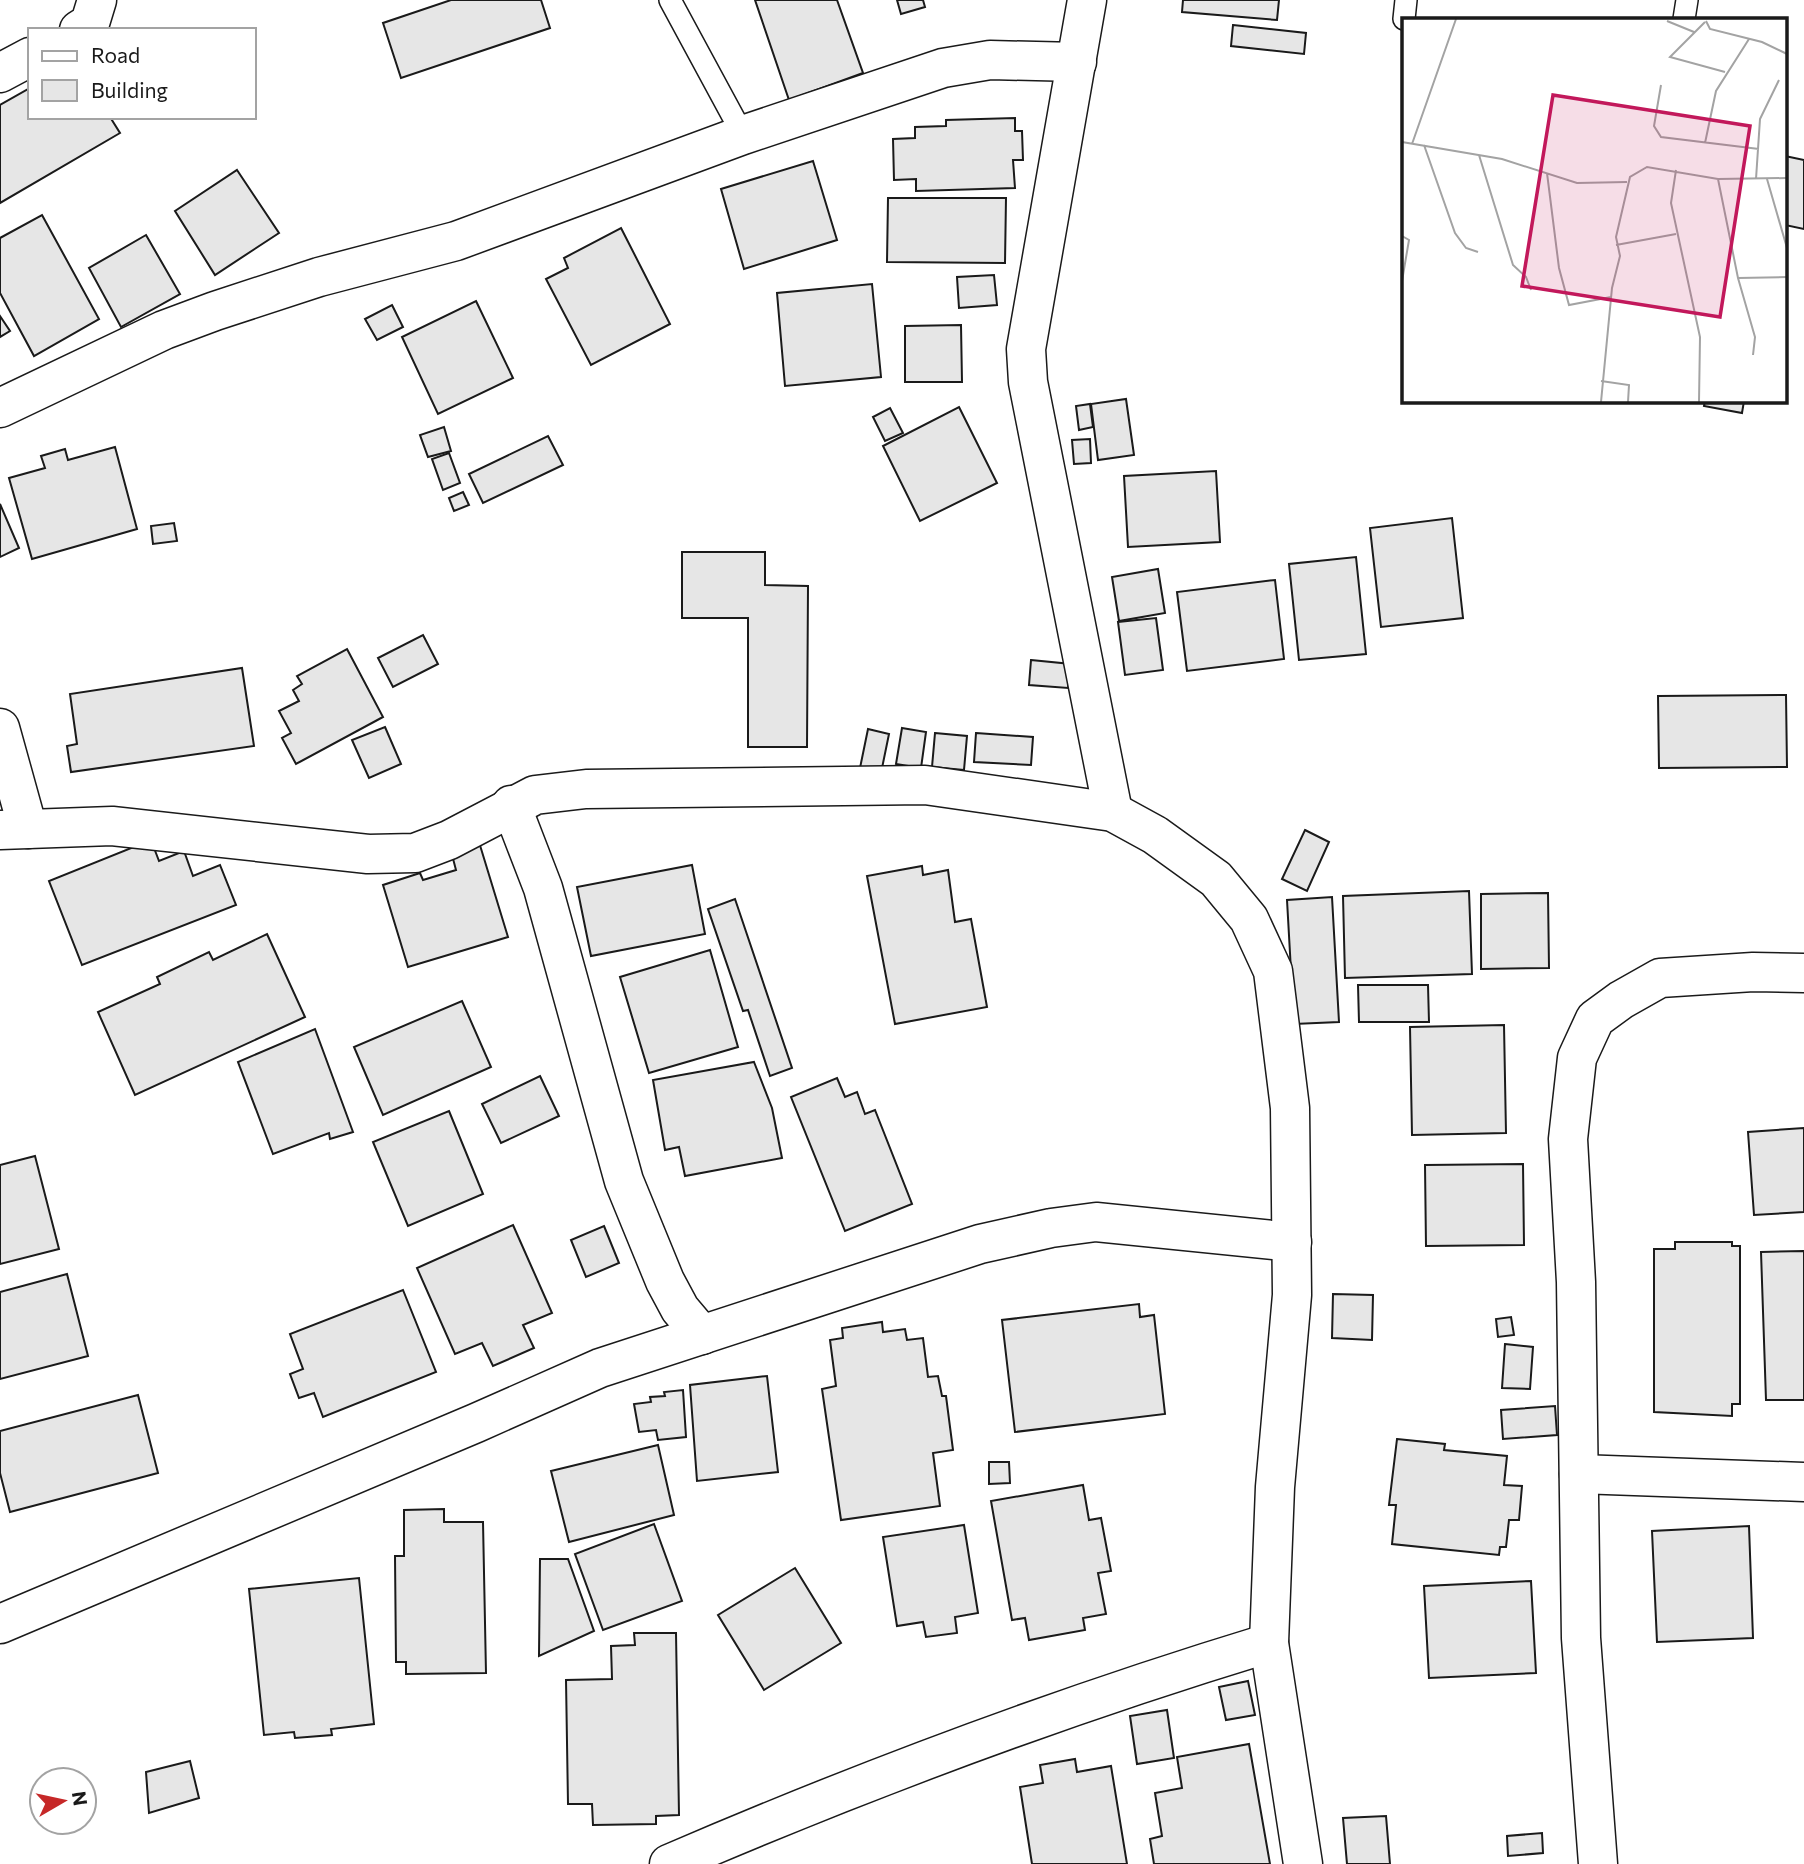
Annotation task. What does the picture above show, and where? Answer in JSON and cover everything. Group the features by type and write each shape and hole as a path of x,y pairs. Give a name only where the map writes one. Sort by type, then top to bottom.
{"street":[{"path":"82,28 90,23 97,0"},
{"path":"1087,0 1030,317 1027,382 1113,813"},
{"path":"0,73 28,58"},
{"path":"0,408 164,330 215,311 319,277 469,237 743,135 943,68 990,61 1077,62"},
{"path":"0,728 14,829 112,826 368,854 415,853 449,840 510,805 535,795 586,789 925,785 1113,813 1155,835 1216,879 1249,919 1273,971 1290,1108 1292,1295 1275,1487 1269,1643 1303,1864"},
{"path":"510,805 543,888 624,1181 665,1281 680,1309 702,1335"},
{"path":"1598,1864 1581,1638 1576,1282 1568,1139 1577,1058 1595,1019 1621,1000 1660,978 1753,972 1804,974"},
{"path":"0,1624 438,1440 600,1368 980,1244 1051,1228 1096,1222 1292,1242"},
{"path":"1579,1474 1804,1482"},
{"path":"669,1864 754,1828 1127,1686 1269,1643"}],"lane":[{"path":"670,0 743,135"},
{"path":"1404,18 1406,0"},
{"path":"1684,18 1687,0"}],"building":[{"path":"451,0 541,0 550,28 401,78 383,23"},
{"path":"755,0 837,0 863,73 789,100"},
{"path":"897,0 923,0 925,7 901,14"},
{"path":"1183,0 1279,0 1277,20 1182,12"},
{"path":"1233,25 1306,33 1304,54 1231,46"},
{"path":"28,89 28,119 111,119 120,133 0,203 0,105"},
{"path":"1015,118 1015,131 1022,131 1023,160 1013,160 1015,188 916,191 916,179 894,180 893,139 915,138 915,127 946,126 946,120"},
{"path":"1786,156 1804,160 1804,229 1786,225"},
{"path":"813,161 837,240 744,269 721,189"},
{"path":"237,170 279,233 215,275 175,211"},
{"path":"888,198 1006,198 1005,263 887,262"},
{"path":"42,215 99,319 34,356 0,293 0,238"},
{"path":"621,228 670,324 591,365 546,279 568,268 564,258"},
{"path":"146,235 180,294 121,327 89,268"},
{"path":"994,275 997,305 959,308 957,277"},
{"path":"872,284 881,377 785,386 777,293"},
{"path":"476,301 513,378 438,414 402,337"},
{"path":"392,305 403,327 377,340 365,319"},
{"path":"0,316 10,331 0,337"},
{"path":"961,325 962,382 905,382 905,326"},
{"path":"1126,399 1134,455 1098,460 1091,404"},
{"path":"1705,402 1744,402 1742,413 1704,406"},
{"path":"1090,404 1093,427 1079,430 1076,406"},
{"path":"959,407 997,483 920,521 883,446"},
{"path":"890,408 903,433 885,441 873,417"},
{"path":"444,427 451,451 428,457 420,435"},
{"path":"548,436 563,465 483,503 469,474"},
{"path":"1090,439 1091,463 1074,464 1072,440"},
{"path":"115,447 137,529 32,559 9,478 45,468 41,456 65,449 68,460"},
{"path":"449,453 460,483 443,490 432,459"},
{"path":"1216,471 1220,542 1128,547 1124,476"},
{"path":"463,492 469,505 454,511 449,498"},
{"path":"0,504 19,548 0,557"},
{"path":"1452,518 1463,618 1381,627 1370,528"},
{"path":"174,523 177,541 153,544 151,526"},
{"path":"682,552 765,552 765,585 808,586 807,747 748,747 748,618 682,618"},
{"path":"1356,557 1366,654 1299,660 1289,564"},
{"path":"1158,569 1165,613 1119,621 1112,577"},
{"path":"1275,580 1284,659 1187,671 1177,592"},
{"path":"1156,618 1163,670 1125,675 1118,622"},
{"path":"423,635 438,664 393,687 378,658"},
{"path":"347,649 383,717 296,764 282,738 291,733 279,711 299,701 293,690 302,684 297,676"},
{"path":"1031,660 1071,664 1068,688 1029,685"},
{"path":"242,668 254,746 71,772 67,746 77,744 70,694"},
{"path":"1786,695 1787,767 1659,768 1658,696"},
{"path":"385,727 401,764 369,778 352,740"},
{"path":"902,728 926,732 921,768 896,764"},
{"path":"868,729 889,734 881,773 860,768"},
{"path":"935,733 967,736 964,770 932,767"},
{"path":"976,733 1033,737 1031,765 974,762"},
{"path":"1305,830 1329,842 1307,891 1282,879"},
{"path":"151,840 159,861 184,851 193,876 220,865 236,905 82,965 49,881"},
{"path":"479,842 508,937 408,967 383,885 420,873 423,880 456,870 451,851"},
{"path":"692,865 705,934 591,956 577,887"},
{"path":"922,866 923,875 948,870 955,922 971,919 987,1007 895,1024 867,876"},
{"path":"1469,891 1472,974 1345,978 1343,896"},
{"path":"1548,893 1549,968 1481,969 1481,894"},
{"path":"1332,897 1339,1022 1294,1024 1287,900"},
{"path":"735,899 792,1068 770,1076 748,1010 743,1011 708,909"},
{"path":"267,934 305,1017 135,1095 98,1012 160,984 157,977 209,952 213,960"},
{"path":"710,950 738,1047 649,1073 620,977"},
{"path":"1358,985 1428,985 1429,1022 1359,1022"},
{"path":"462,1001 491,1067 383,1115 354,1047"},
{"path":"1504,1025 1506,1133 1412,1135 1410,1027"},
{"path":"315,1029 353,1132 330,1139 329,1133 273,1154 238,1062"},
{"path":"754,1062 772,1108 782,1158 685,1176 679,1147 665,1150 653,1080"},
{"path":"540,1076 559,1116 501,1143 482,1104"},
{"path":"837,1078 845,1097 857,1092 865,1114 875,1110 912,1204 845,1231 791,1097"},
{"path":"449,1111 483,1194 408,1226 373,1142"},
{"path":"1804,1128 1804,1212 1754,1215 1748,1132"},
{"path":"35,1156 59,1249 0,1264 0,1165"},
{"path":"1523,1164 1524,1245 1426,1246 1425,1165"},
{"path":"513,1225 552,1313 523,1325 534,1348 493,1366 482,1343 455,1354 417,1268"},
{"path":"604,1226 619,1263 586,1277 571,1240"},
{"path":"1675,1242 1732,1242 1732,1246 1740,1246 1740,1404 1732,1404 1732,1416 1654,1412 1654,1249 1675,1249"},
{"path":"1804,1251 1804,1400 1766,1400 1761,1252"},
{"path":"67,1274 88,1356 0,1379 0,1292"},
{"path":"403,1290 436,1372 323,1417 314,1393 299,1398 290,1374 303,1369 290,1334"},
{"path":"1333,1294 1373,1295 1372,1340 1332,1338"},
{"path":"1139,1304 1140,1317 1154,1315 1165,1414 1015,1432 1002,1320"},
{"path":"1511,1317 1514,1335 1498,1337 1496,1319"},
{"path":"882,1322 883,1332 905,1329 907,1340 923,1338 928,1377 938,1376 942,1396 946,1396 953,1450 933,1453 940,1506 841,1520 822,1389 836,1386 830,1340 843,1338 842,1328"},
{"path":"1505,1344 1533,1347 1530,1389 1502,1388"},
{"path":"767,1376 778,1472 697,1481 690,1385"},
{"path":"683,1390 686,1437 658,1440 656,1430 639,1432 634,1404 651,1402 650,1397 665,1396 664,1392"},
{"path":"138,1395 158,1473 10,1512 0,1473 0,1431"},
{"path":"1555,1406 1557,1435 1503,1439 1501,1410"},
{"path":"1397,1439 1445,1444 1444,1450 1507,1456 1504,1485 1522,1486 1519,1520 1509,1520 1506,1547 1500,1547 1499,1555 1392,1544 1396,1505 1389,1505"},
{"path":"658,1445 674,1515 569,1542 551,1471"},
{"path":"989,1462 1009,1462 1010,1483 989,1484"},
{"path":"1083,1485 1089,1520 1101,1518 1111,1571 1098,1573 1106,1614 1083,1618 1085,1630 1029,1640 1025,1618 1012,1620 991,1501"},
{"path":"444,1509 444,1522 483,1522 486,1673 406,1674 406,1662 396,1662 395,1556 404,1556 404,1510"},
{"path":"654,1524 682,1601 603,1630 575,1554"},
{"path":"964,1525 978,1613 955,1617 957,1633 926,1637 923,1622 897,1626 883,1537"},
{"path":"1749,1526 1753,1638 1657,1642 1652,1531"},
{"path":"540,1559 568,1559 594,1631 539,1656"},
{"path":"795,1568 841,1643 764,1690 718,1615"},
{"path":"359,1578 374,1724 331,1729 332,1735 295,1738 294,1732 264,1735 249,1589"},
{"path":"1531,1581 1536,1673 1429,1678 1424,1586"},
{"path":"634,1633 676,1633 679,1815 656,1816 656,1824 593,1825 592,1804 568,1804 566,1680 612,1679 611,1646 635,1645"},
{"path":"1248,1681 1255,1715 1226,1720 1219,1687"},
{"path":"1167,1710 1174,1758 1137,1764 1130,1716"},
{"path":"1249,1744 1270,1864 1154,1864 1150,1839 1162,1836 1155,1793 1182,1788 1177,1757"},
{"path":"1075,1759 1077,1772 1111,1766 1127,1864 1032,1864 1020,1787 1043,1783 1040,1765"},
{"path":"190,1761 199,1798 149,1813 146,1772"},
{"path":"1386,1816 1390,1864 1347,1864 1343,1818"},
{"path":"1542,1833 1543,1853 1508,1856 1507,1836"}]}
